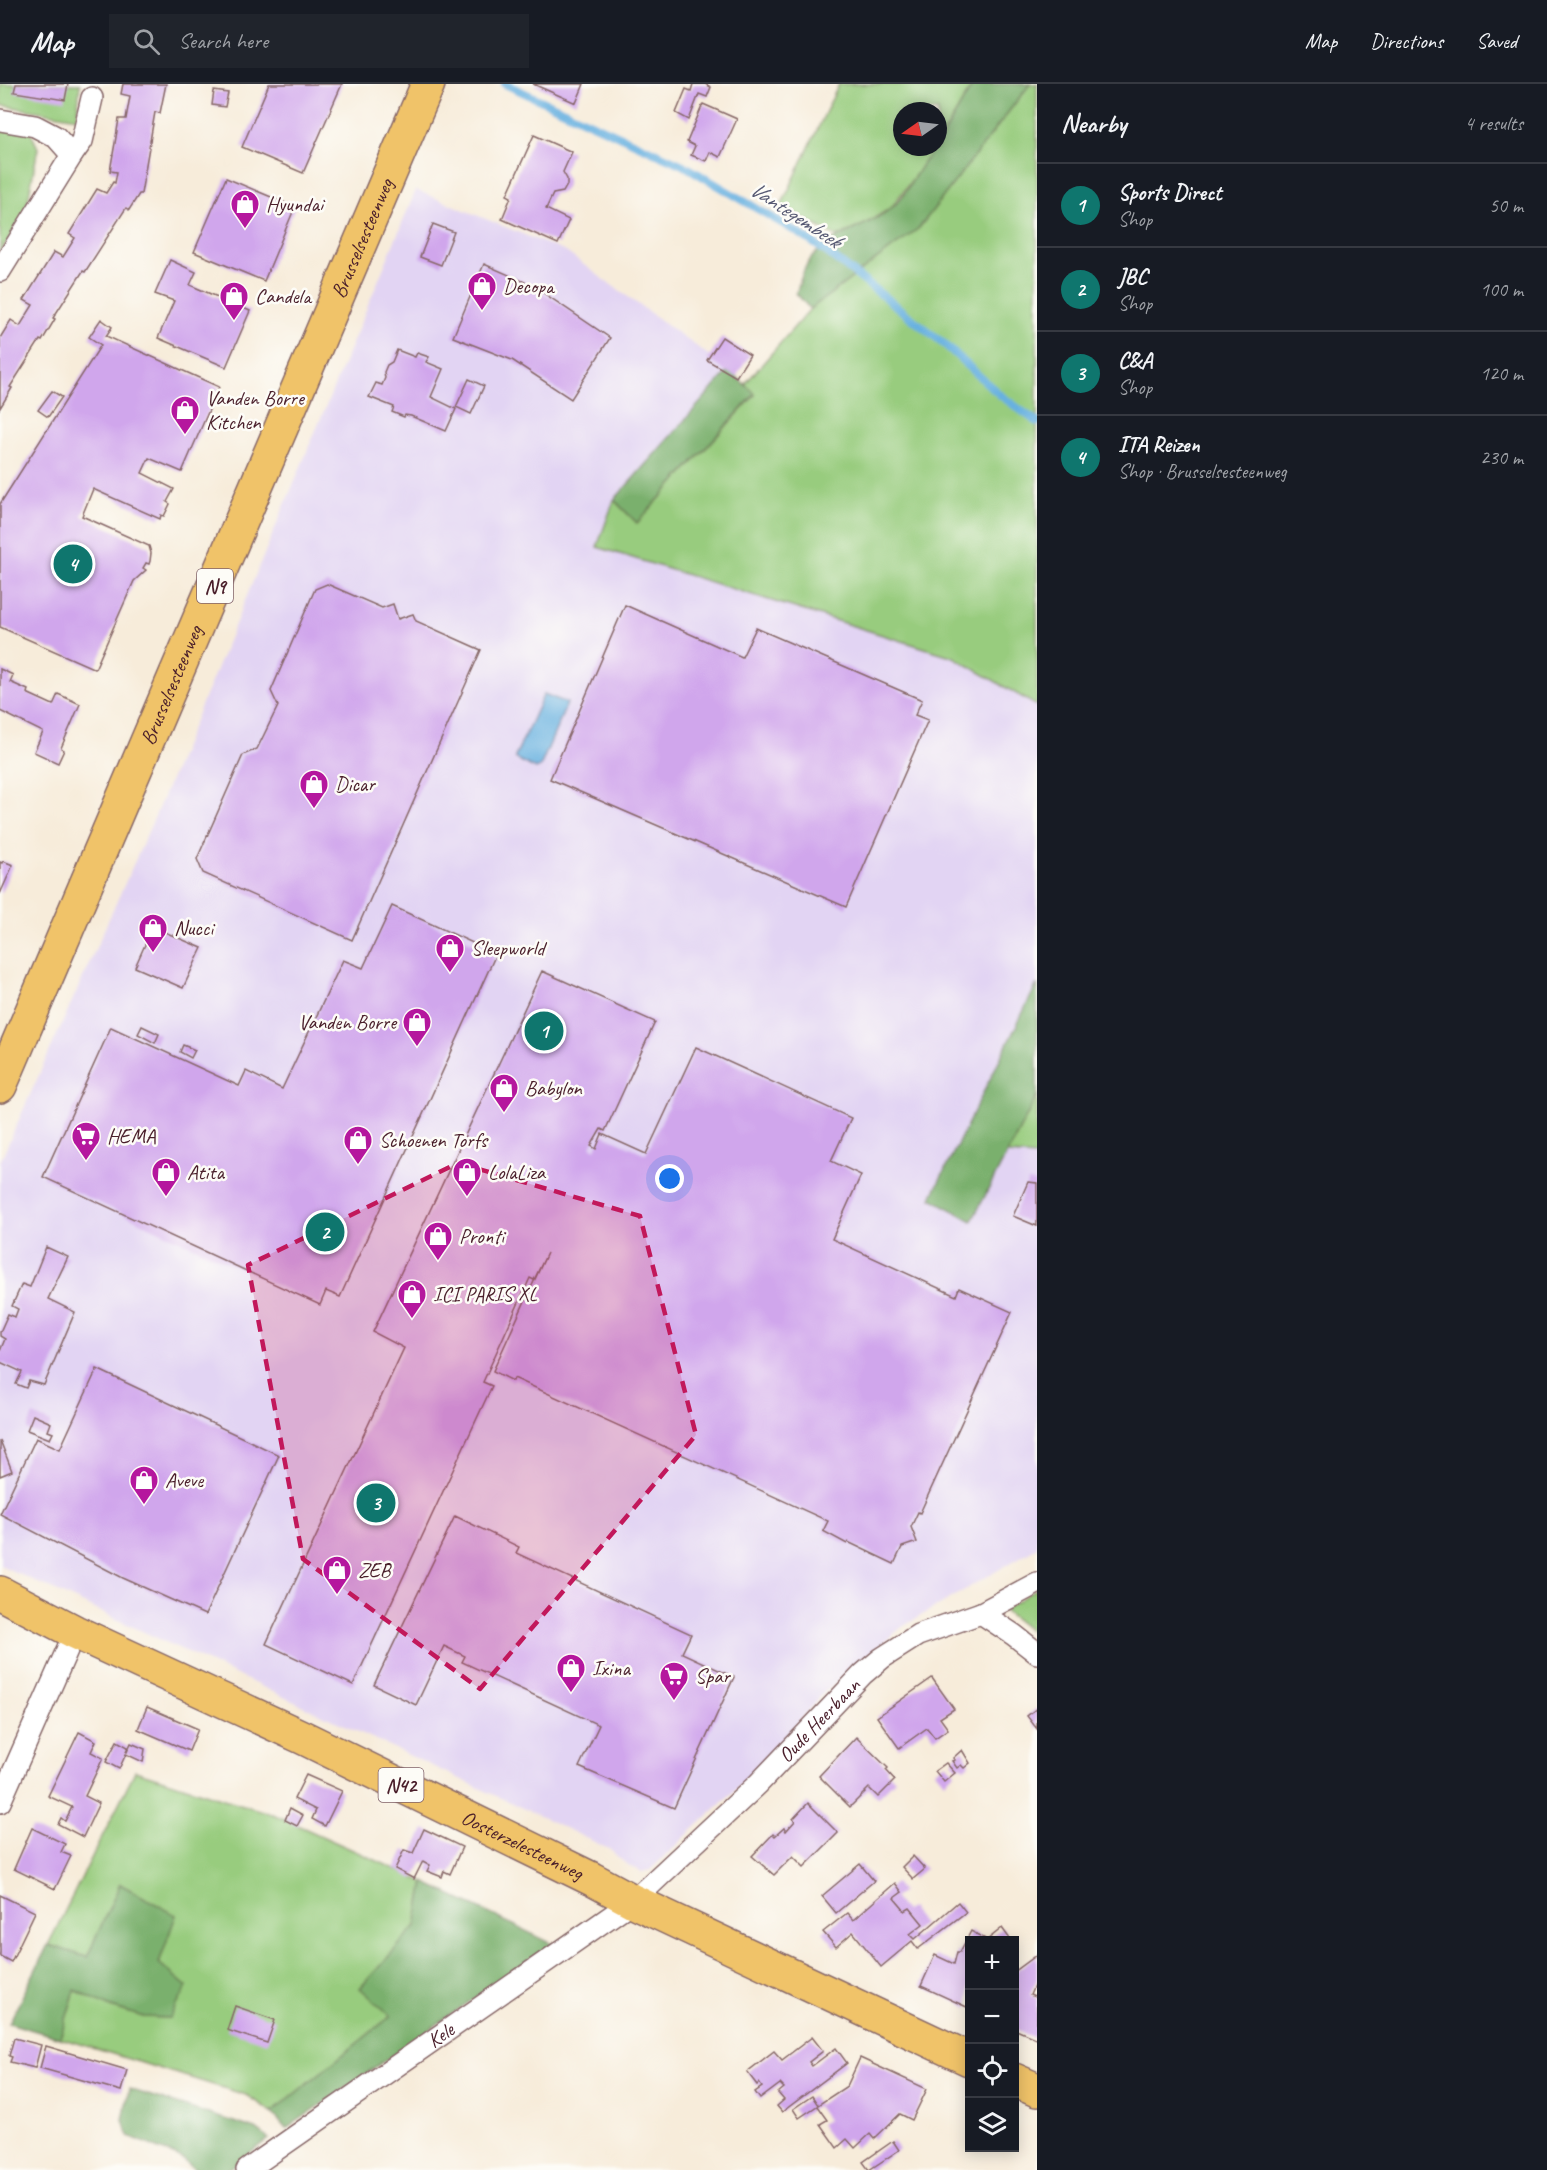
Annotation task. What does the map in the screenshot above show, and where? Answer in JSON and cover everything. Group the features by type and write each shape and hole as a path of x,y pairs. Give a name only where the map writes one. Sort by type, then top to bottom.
{"main road":[{"name":"Brusselsesteenweg","path":"0,1086 428,84"},
{"name":"Oosterzelesteenweg","path":"0,1593 75,1632 303,1737 633,1901 965,2057"},
{"path":"1019,2082 1037,2090"}],"street":[{"path":"0,271 82,141 92,98"},
{"path":"0,120 35,126 56,137 72,155"},
{"name":"Oude Heerbaan","path":"633,1901 758,1784 875,1663 918,1635 981,1613 1037,1582"},
{"path":"981,1613 1037,1653"},
{"path":"0,1802 75,1632"},
{"name":"Kele","path":"247,2170 633,1901"}],"highlighted area":[{"path":"458,1163 640,1216 696,1435 480,1689 303,1559 248,1265"}],"shaded area":[{"path":"416,190 566,252 729,370 614,500 955,657 1037,706 1037,984 931,1198 972,1220 1007,1154 1037,1156 1037,1547 902,1627 824,1692 764,1763 650,1870 641,1872 625,1863 609,1849 0,1565 0,1162 156,814"}],"green space":[{"path":"0,84 80,84 77,118 0,105"},
{"path":"839,84 973,84 947,129 947,102 893,102 893,156 929,156 891,208 837,237 781,206"},
{"path":"973,84 1030,84 919,228 810,309 796,293 808,263 825,245 880,216 897,203 928,156 947,156 947,129"},
{"path":"1030,84 1037,84 1037,706 954,657 597,547 614,500 637,523 755,395 745,384 810,309 919,228"},
{"path":"0,126 30,131 38,148 26,211 0,253"},
{"path":"729,370 755,394 637,523 614,500"},
{"path":"1037,984 1037,1096 972,1221 931,1198"},
{"path":"1037,1096 1037,1156 1007,1154"},
{"path":"1037,1588 1037,1636 1004,1610"},
{"path":"135,1771 275,1815 424,1882 416,1926 393,1954 391,2016 272,2112 246,2095 60,2038 75,1990 111,2007 143,2017 170,2018 159,1963 175,1915 87,1958 48,1945"},
{"path":"424,1882 553,1944 286,2129 272,2112 391,2016 360,1988 416,1926"},
{"path":"120,1884 176,1915 159,1963 187,1987 170,2018 144,2017 111,2007 75,1990 60,2038 9,2023 48,1945 87,1957"},
{"path":"129,2089 256,2129 269,2139 228,2170 195,2170 183,2159 129,2136 123,2120"}],"water":[{"path":"544,694 567,703 540,767 536,769 515,757"}],"building":[{"path":"16,84 68,84 65,100 14,92"},
{"path":"123,84 166,84 160,113 155,112 141,194 129,210 126,208 85,272 83,271 53,318 55,319 42,341 40,340 10,387 12,388 0,408 0,338 11,320 20,326 33,305 24,300 54,252 63,257 75,238 69,234 97,189 106,193 113,182 115,183 117,172 110,171 119,119 126,119 130,96 121,94"},
{"path":"269,84 342,84 303,173 242,147"},
{"path":"533,84 584,84 576,103"},
{"path":"693,84 705,84 711,87 707,97 699,94 689,120 676,113 686,89 691,91"},
{"path":"214,91 228,93 225,107 212,105"},
{"path":"703,104 737,119 720,157 710,152 706,161 691,155 695,146 687,142"},
{"path":"534,135 572,152 563,172 567,185 563,192 553,194 546,209 569,220 558,244 502,219 511,197 507,195"},
{"name":"Hyundai","path":"226,178 295,207 264,281 194,252"},
{"path":"433,224 454,232 441,265 420,257"},
{"path":"170,260 196,272 190,285 250,311 226,367 158,338 174,301 155,294"},
{"path":"484,264 539,290 610,338 571,399 512,360 453,337"},
{"path":"101,319 112,327 106,336 219,387 182,472 149,458 142,473 174,489 167,502 170,504 164,516 161,515 160,519 93,489 82,516 149,546 151,553 149,564 146,563 143,568 146,570 134,581 95,669 0,627 0,504 101,345 89,337"},
{"path":"722,337 750,355 736,377 707,360"},
{"path":"397,350 415,357 417,353 429,357 426,362 443,369 431,397 456,409 446,431 411,416 405,415 404,417 392,412 394,407 369,397 376,383 382,385 387,365 392,362"},
{"path":"469,379 484,386 471,414 456,407"},
{"path":"52,391 62,397 48,417 38,410"},
{"name":"Dicar","path":"327,584 382,608 393,604 398,619 413,614 416,621 481,650 352,940 203,873 197,859 243,755 257,749 278,706 271,691 315,589"},
{"path":"625,605 742,657 756,628 922,700 915,715 928,720 846,907 550,779"},
{"path":"0,669 13,675 10,682 53,705 58,694 80,704 61,748 64,750 58,763 34,752 43,732 0,711"},
{"path":"0,862 13,865 0,894"},
{"path":"392,906 484,948 483,950 495,956 340,1297 326,1291 320,1305 43,1177 111,1027 239,1086 246,1071 282,1089 343,960 363,968"},
{"path":"152,929 159,932 160,930 202,948 183,988 135,967"},
{"path":"542,971 655,1022 605,1131 601,1129 591,1146 596,1149 602,1134 646,1154 696,1047 851,1118 831,1161 861,1175 832,1239 956,1296 959,1288 1012,1312 920,1513 918,1512 911,1527 917,1542 902,1547 894,1564 823,1531 828,1521 514,1378 513,1381 493,1371 547,1253 534,1280 530,1278 483,1382 492,1386 353,1685 266,1644 404,1348 373,1332"},
{"path":"142,1026 159,1034 155,1043 138,1034"},
{"path":"183,1045 195,1050 191,1058 180,1052"},
{"path":"1028,1182 1037,1183 1037,1226 1013,1216"},
{"path":"46,1247 68,1257 48,1299 75,1312 44,1385 29,1381 26,1388 16,1384 22,1372 0,1362 0,1351 5,1339 0,1336 0,1332 8,1314 15,1317 18,1309 12,1306 22,1284 30,1287"},
{"name":"Aveve","path":"97,1369 279,1455 205,1615 123,1578 0,1514 36,1438 60,1449"},
{"path":"33,1415 51,1423 48,1431 53,1433 50,1439 27,1430"},
{"path":"0,1440 12,1471 0,1476"},
{"path":"455,1516 519,1547 516,1553 691,1634 682,1653 734,1677 674,1808 579,1767 599,1725 462,1662 465,1656 444,1646 416,1705 374,1685"},
{"path":"932,1678 954,1709 940,1718 948,1729 935,1738 927,1728 899,1748 877,1717"},
{"path":"147,1707 198,1729 189,1751 138,1729"},
{"path":"1037,1708 1037,1729 1027,1716"},
{"path":"79,1732 96,1741 91,1752 103,1758 85,1796 99,1803 83,1837 58,1824 61,1818 65,1821 72,1807 48,1796"},
{"path":"856,1737 888,1768 886,1770 895,1780 878,1797 869,1788 850,1807 819,1776"},
{"path":"117,1741 128,1747 127,1752 131,1743 145,1749 143,1762 126,1754 119,1769 106,1762"},
{"path":"962,1750 970,1763 964,1768 961,1765 957,1768 952,1761"},
{"path":"946,1763 955,1773 944,1782 935,1771"},
{"path":"306,1775 342,1791 325,1826 312,1819 316,1810 294,1799"},
{"path":"808,1803 838,1833 804,1867 793,1856 774,1875 752,1856 773,1834 775,1836 784,1828 786,1831 795,1821 793,1819"},
{"path":"290,1808 303,1815 297,1826 285,1820"},
{"path":"32,1828 65,1844 61,1852 71,1856 55,1889 14,1869"},
{"path":"424,1829 462,1847 450,1874 444,1871 442,1877 427,1871 430,1865 423,1861 414,1879 395,1869 404,1850 413,1853"},
{"path":"913,1856 925,1869 913,1879 902,1867"},
{"path":"860,1864 874,1881 836,1913 822,1896"},
{"path":"895,1883 902,1892 894,1898 905,1911 910,1908 923,1924 910,1934 915,1939 958,1902 966,1912 918,1949 912,1941 881,1967 853,1932 836,1947 823,1932 847,1913 853,1920"},
{"path":"0,1895 35,1912 11,1962 0,1956"},
{"path":"1002,1928 1008,1936 992,1936"},
{"path":"971,1931 980,1936 968,1936"},
{"path":"965,1942 965,2006 921,1986 935,1955 954,1964 957,1952 960,1952"},
{"path":"1037,1955 1037,1979 1030,1995 1037,1998 1037,2039 1019,2031 1019,1968"},
{"path":"235,2006 275,2020 267,2043 227,2030"},
{"path":"812,2037 823,2051 809,2062 812,2066 836,2048 847,2063 782,2112 777,2106 784,2100 778,2093 784,2088 780,2084 760,2099 755,2092 762,2087 759,2083 757,2085 747,2072 774,2051 782,2060"},
{"path":"14,2038 41,2045 35,2068 10,2062 12,2057 9,2056"},
{"path":"46,2046 127,2070 121,2091 40,2068"},
{"path":"860,2058 927,2089 912,2120 900,2114 874,2139 870,2134 855,2148 847,2139 837,2148 820,2124 827,2120 817,2106 799,2118 793,2109 812,2096 818,2105 847,2086"},
{"path":"893,2141 899,2150 869,2170 863,2162"}],"waterway":[{"name":"Vantegembeek","path":"505,84 685,166 800,234 828,253 942,342 1000,395 1037,422"}],"place":[{"name":"Hyundai","path":"245,230"},
{"name":"Decopa","path":"482,312"},
{"name":"Candela","path":"234,322"},
{"name":"Vanden Borre Kitchen","path":"185,436"},
{"name":"ITA Reizen","path":"73,564"},
{"name":"Dicar","path":"314,810"},
{"name":"Nucci","path":"153,954"},
{"name":"Sleepworld","path":"450,974"},
{"name":"Sports Direct","path":"544,1031"},
{"name":"Vanden Borre","path":"417,1048"},
{"name":"Babylon","path":"504,1114"},
{"name":"HEMA","path":"86,1162"},
{"name":"Schoenen Torfs","path":"358,1166"},
{"name":"Atita","path":"166,1198"},
{"name":"LolaLiza","path":"467,1198"},
{"name":"JBC","path":"325,1232"},
{"name":"Pronti","path":"438,1262"},
{"name":"ICI PARIS XL","path":"412,1320"},
{"name":"C&A","path":"376,1503"},
{"name":"Aveve","path":"144,1506"},
{"name":"ZEB","path":"337,1596"},
{"name":"Ixina","path":"571,1694"},
{"name":"Spar","path":"674,1702"}]}
